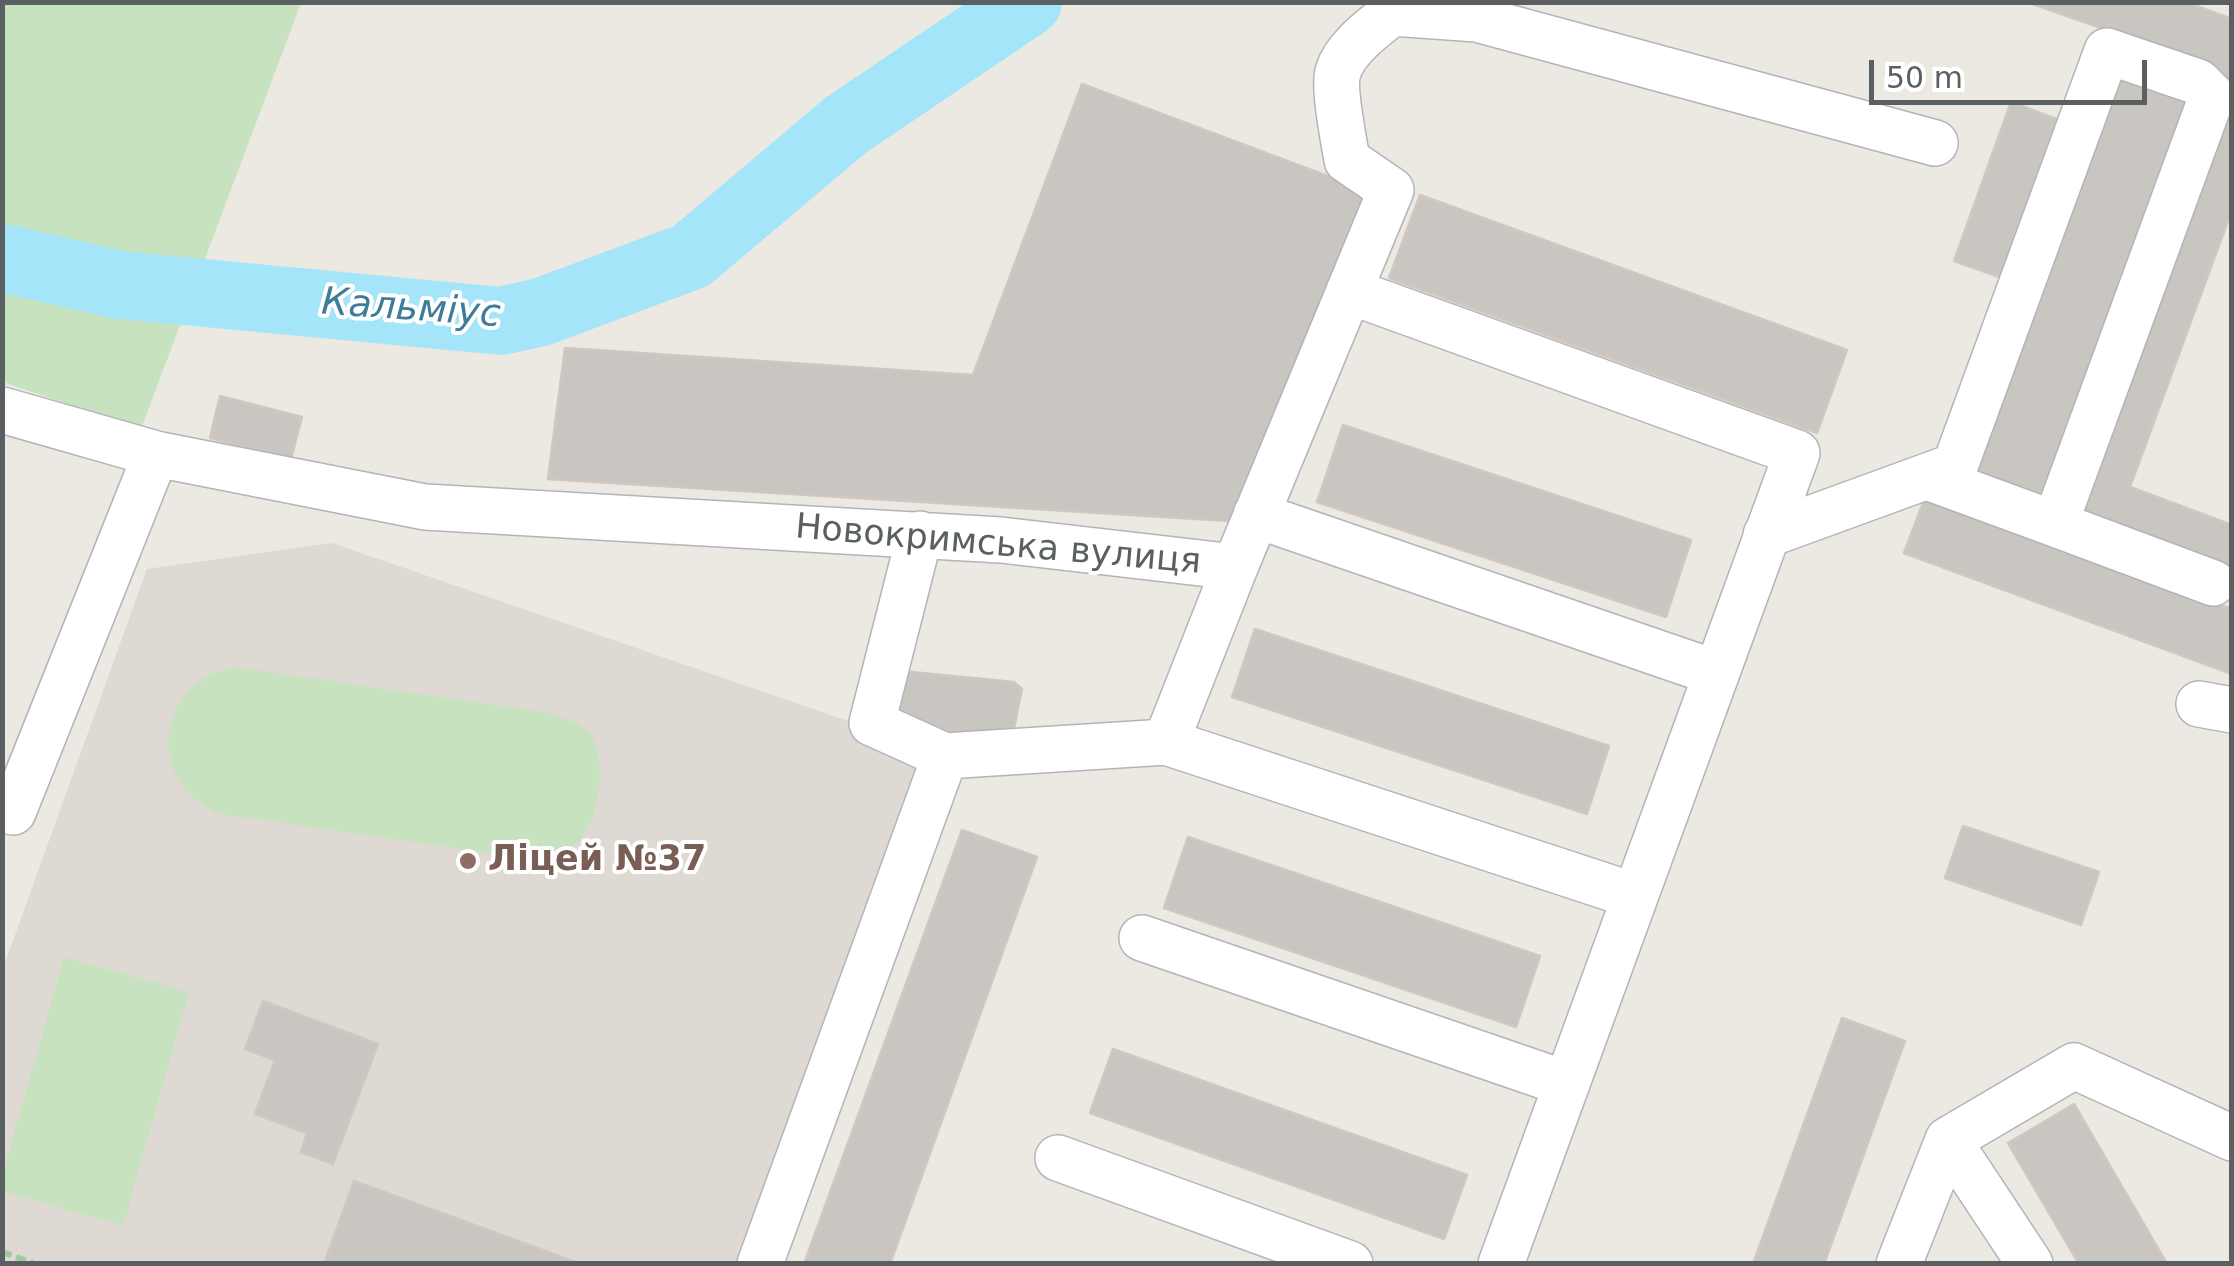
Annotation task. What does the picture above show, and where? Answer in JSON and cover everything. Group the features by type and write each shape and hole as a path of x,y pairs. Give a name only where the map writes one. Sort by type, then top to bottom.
{"street":[{"name":"Новокримська вулиця","path":"2,410 156,454 425,507 1001,540 1234,567 1391,190 1347,160 1338,72 1358,40 1392,13 1477,19 1935,143"},
{"path":"1766,535 1955,466 2108,51 2198,82 2212,96 2054,524"},
{"path":"1349,291 1796,453 1501,1264"},
{"path":"6,820 156,454"},
{"path":"1926,477 2213,583"},
{"path":"1256,515 1716,674"},
{"path":"920,534 872,723 944,756 1166,742 1635,896"},
{"path":"1166,742 1234,567"},
{"path":"760,1264 944,756"},
{"path":"1142,938 1567,1084"},
{"path":"1898,1264 1948,1140 2074,1066 2232,1138"},
{"path":"1948,1140 2030,1264"},
{"path":"1058,1158 1350,1264"}],"path":[{"path":"2,1252 35,1264"}],"shaded area":[{"name":"Ліцей №37","path":"332,543 935,751 741,1263 3,1263 2,971 147,569"}],"green space":[{"path":"3,3 301,3 141,429 3,382"},
{"path":"234,667 545,712 572,721 593,739 600,766 598,798 588,828 564,852 516,857 215,813 191,796 180,782 169,752 169,737 177,707 186,694 211,674"},
{"path":"64,957 189,992 123,1226 3,1191 3,1173"}],"building":[{"path":"2027,2 2185,2 2232,19 2232,128 2221,124 2215,68"},
{"path":"2117,66 2194,94 2047,503 1970,475"},
{"path":"1082,84 1370,192 1229,521 548,479 565,348 973,375"},
{"path":"2011,102 2064,122 2008,280 1954,261"},
{"path":"2221,124 2232,128 2232,210 2130,487 2232,525 2232,572 2077,515"},
{"path":"1420,195 1847,350 1817,433 1389,278"},
{"path":"220,396 302,417 291,459 210,438"},
{"path":"1343,425 1691,540 1666,617 1317,502"},
{"path":"1926,495 2229,608 2232,602 2232,674 1904,553"},
{"path":"1255,629 1609,746 1587,814 1232,697"},
{"path":"892,670 1014,682 1022,689 1014,728 993,737 879,720"},
{"path":"1963,826 2099,872 2081,925 1945,878"},
{"path":"962,830 1037,857 890,1264 804,1264"},
{"path":"1188,837 1540,956 1516,1027 1164,908"},
{"path":"263,1001 378,1044 333,1164 301,1152 307,1133 255,1114 275,1060 245,1049"},
{"path":"1842,1018 1905,1041 1824,1264 1753,1264"},
{"path":"1113,1049 1467,1175 1444,1239 1090,1113"},
{"path":"2074,1104 2167,1264 2079,1264 2008,1143"},
{"path":"354,1181 581,1264 324,1264"}],"waterway":[{"name":"Кальміус","path":"2,258 120,285 501,321 541,312 691,256 846,125 1028,2"}],"place":[{"name":"Ліцей №37","path":"468,861"}]}
